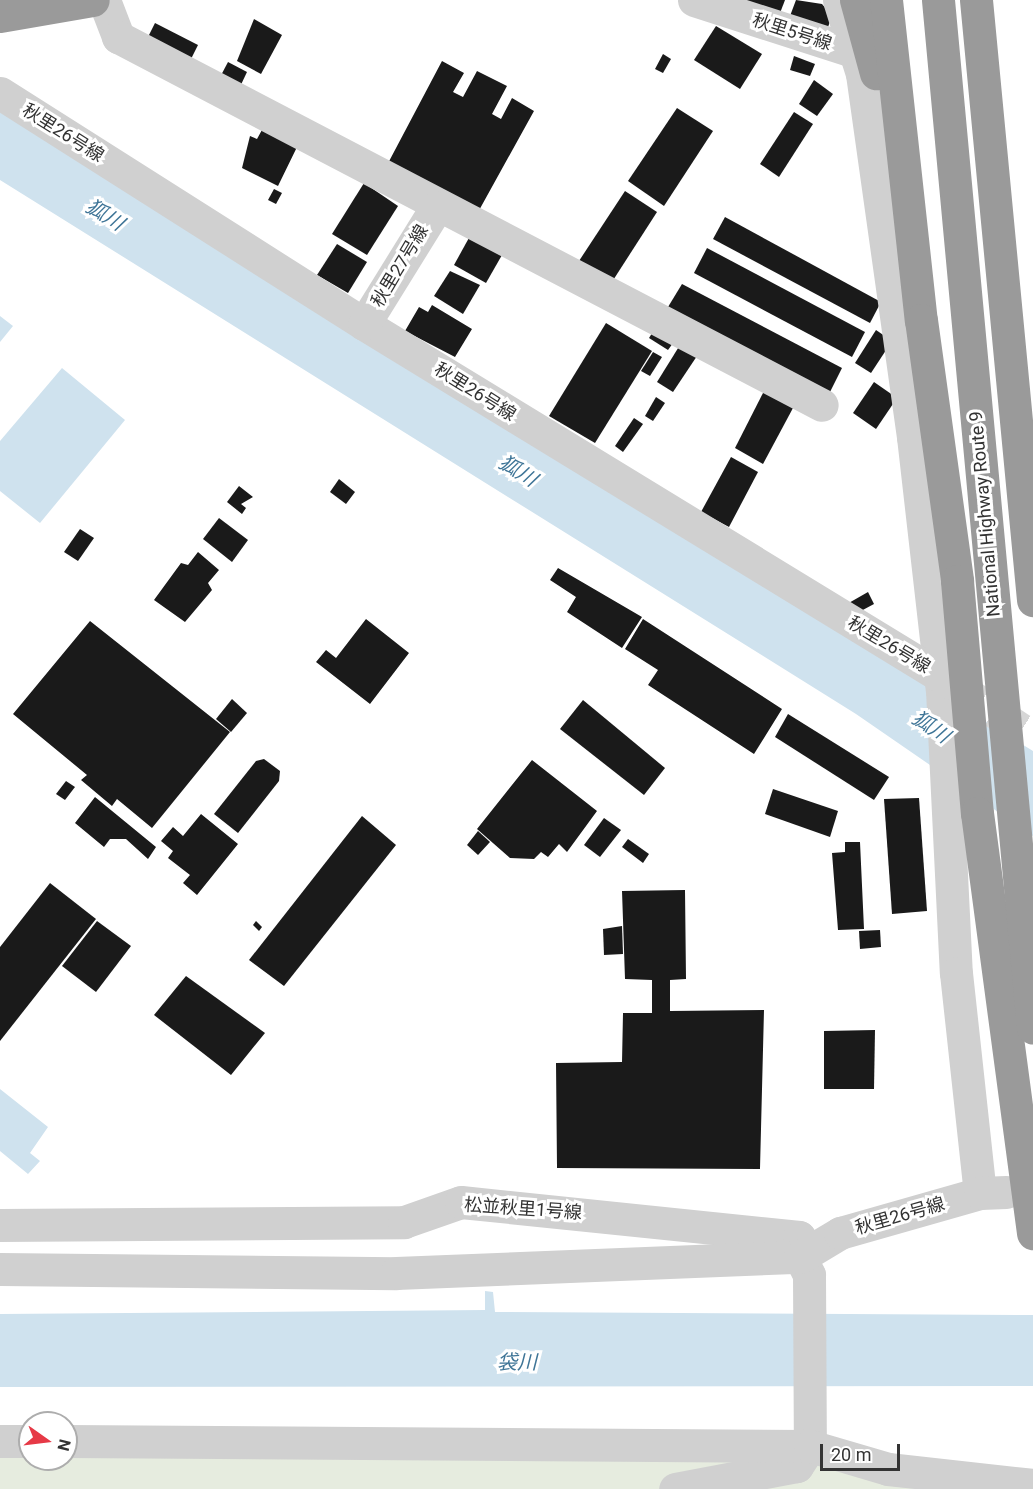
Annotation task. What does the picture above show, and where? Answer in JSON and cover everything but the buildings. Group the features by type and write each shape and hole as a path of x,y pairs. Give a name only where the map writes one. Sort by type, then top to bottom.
{"highway":[{"path":"856,0 880,91 921,320"},
{"path":"886,0 921,320 951,688 977,813 1033,1233"},
{"name":"National Highway Route 9","path":"938,0 1033,1028"},
{"path":"976,0 1033,600"},
{"path":"0,16 75,2"}],"street":[{"path":"104,0 118,37 436,208 822,405"},
{"name":"秋里5号線","path":"694,0 856,52"},
{"path":"839,0 856,52 883,204 951,688"},
{"name":"秋里26号線","path":"0,93 364,324 951,688 946,784 956,973 993,1193 840,1233 804,1266"},
{"name":"秋里27号線","path":"364,324 436,208"},
{"name":"松並秋里1号線","path":"0,1225 404,1222 460,1202 800,1237 804,1266 810,1439"},
{"path":"0,1269 396,1273 804,1266"},
{"path":"78,1441 810,1439 888,1469 1033,1485"},
{"path":"675,1489 797,1466 810,1439"},
{"path":"0,1441 18,1441"}],"shaded area":[{"path":"0,1449 18,1449 18,1471 78,1471 78,1450 786,1452 966,1489 0,1489"}],"water":[{"name":"狐川","path":"0,110 1033,751 1033,836 856,714 0,180"},
{"path":"0,316 13,326 0,342"},
{"path":"62,368 125,420 40,523 0,491 0,441"},
{"path":"0,1089 48,1127 30,1153 40,1161 28,1174 0,1151"},
{"name":"袋川","path":"485,1291 493,1292 495,1312 1033,1315 1033,1386 0,1387 0,1314 485,1310"}],"tunnel":[{"path":"953,684 1033,737"}]}
